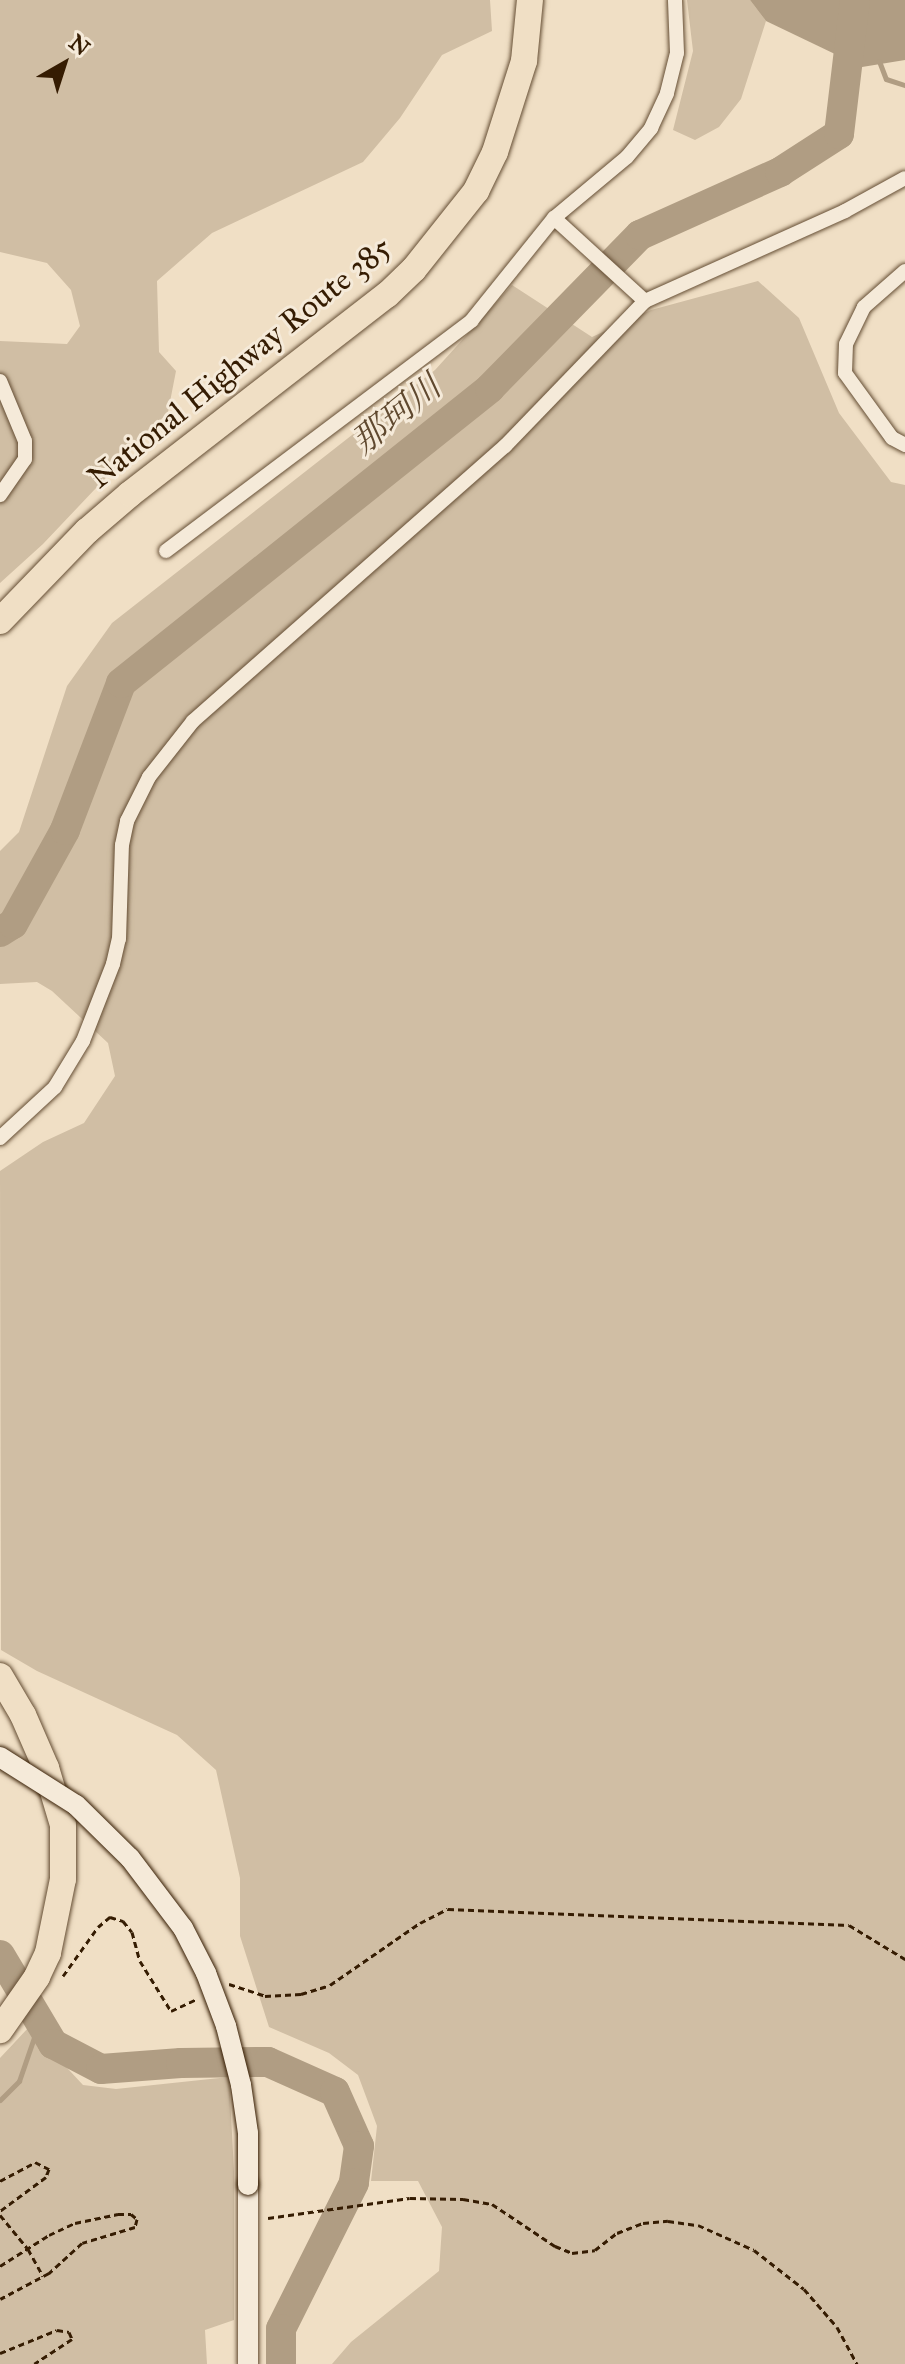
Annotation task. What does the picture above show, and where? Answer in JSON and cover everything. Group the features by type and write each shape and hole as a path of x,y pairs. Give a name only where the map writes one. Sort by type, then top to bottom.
{"highway":[{"name":"National Highway Route 385","path":"0,621 87,531 130,494 349,325 414,269 476,191 495,152 524,61 530,0"},
{"path":"0,1676 23,1715 46,1768 63,1825 63,1879 57,1919 37,1977 5,2024"}],"main road":[{"path":"0,1757 76,1805 130,1858 183,1928 206,1973 230,2041 248,2133 248,2364"}],"street":[{"path":"166,551 472,320 554,218 627,157 651,128 667,93 677,53 675,0"},
{"path":"0,1138 55,1087 83,1041 113,964 119,939 122,845 127,821 167,750 193,721 505,446 645,301 845,211 905,178"},
{"path":"554,218 645,301"},
{"path":"905,271 864,307 846,344 845,373 892,438 905,445"},
{"path":"0,381 25,441 25,459 0,495"}],"path":[{"path":"218,1989 230,1984 265,1996 301,1994 330,1985 420,1923 448,1909 849,1925 905,1959"},
{"path":"37,1977 60,1979 98,1927 110,1917 123,1921 132,1932 140,1961 171,2011 206,1995"},
{"path":"0,2181 35,2162 49,2169 46,2177 0,2213 28,2249 43,2276"},
{"path":"283,2218 410,2198 463,2199 492,2204 555,2246 572,2253 595,2250 617,2233 643,2223 668,2221 698,2225 754,2250 804,2289 837,2327 857,2364"},
{"path":"0,2266 75,2223 118,2214 131,2214 137,2219 135,2227 82,2243 43,2276 0,2299"},
{"path":"0,2353 57,2330 69,2332 72,2339 34,2364"}],"shaded area":[{"path":"0,0 490,0 492,31 442,55 400,118 363,162 212,233 157,281 159,352 176,371 168,412 43,544 0,583 0,341 67,344 80,326 71,290 47,263 0,252"},
{"path":"687,0 750,0 766,21 741,99 719,127 695,140 673,130 693,51"},
{"path":"750,0 905,0 905,60 862,67 766,21"},
{"path":"758,281 799,318 839,413 891,482 905,485 905,2364 332,2364 351,2342 439,2271 442,2227 418,2181 371,2181 377,2126 358,2075 329,2053 269,2027 240,1936 240,1878 216,1770 177,1735 37,1671 1,1650 0,1171 43,1142 84,1123 115,1076 108,1043 52,991 37,982 0,984 0,851 19,832 67,686 112,623 435,370 512,285 592,337 651,310"},
{"path":"29,2027 83,2085 116,2089 229,2077 234,2172 234,2320 205,2330 207,2364 0,2364 0,2058"}],"waterway":[{"name":"那珂川","path":"0,932 13,924 65,830 121,683 490,388 640,235 780,172 839,134 855,0"},
{"path":"879,61 886,79 905,85"},
{"path":"0,1955 53,2044 101,2069 181,2063 268,2062 335,2092 359,2146 354,2183 281,2329 281,2364"},
{"path":"0,2100 19,2081 40,2020"}]}
